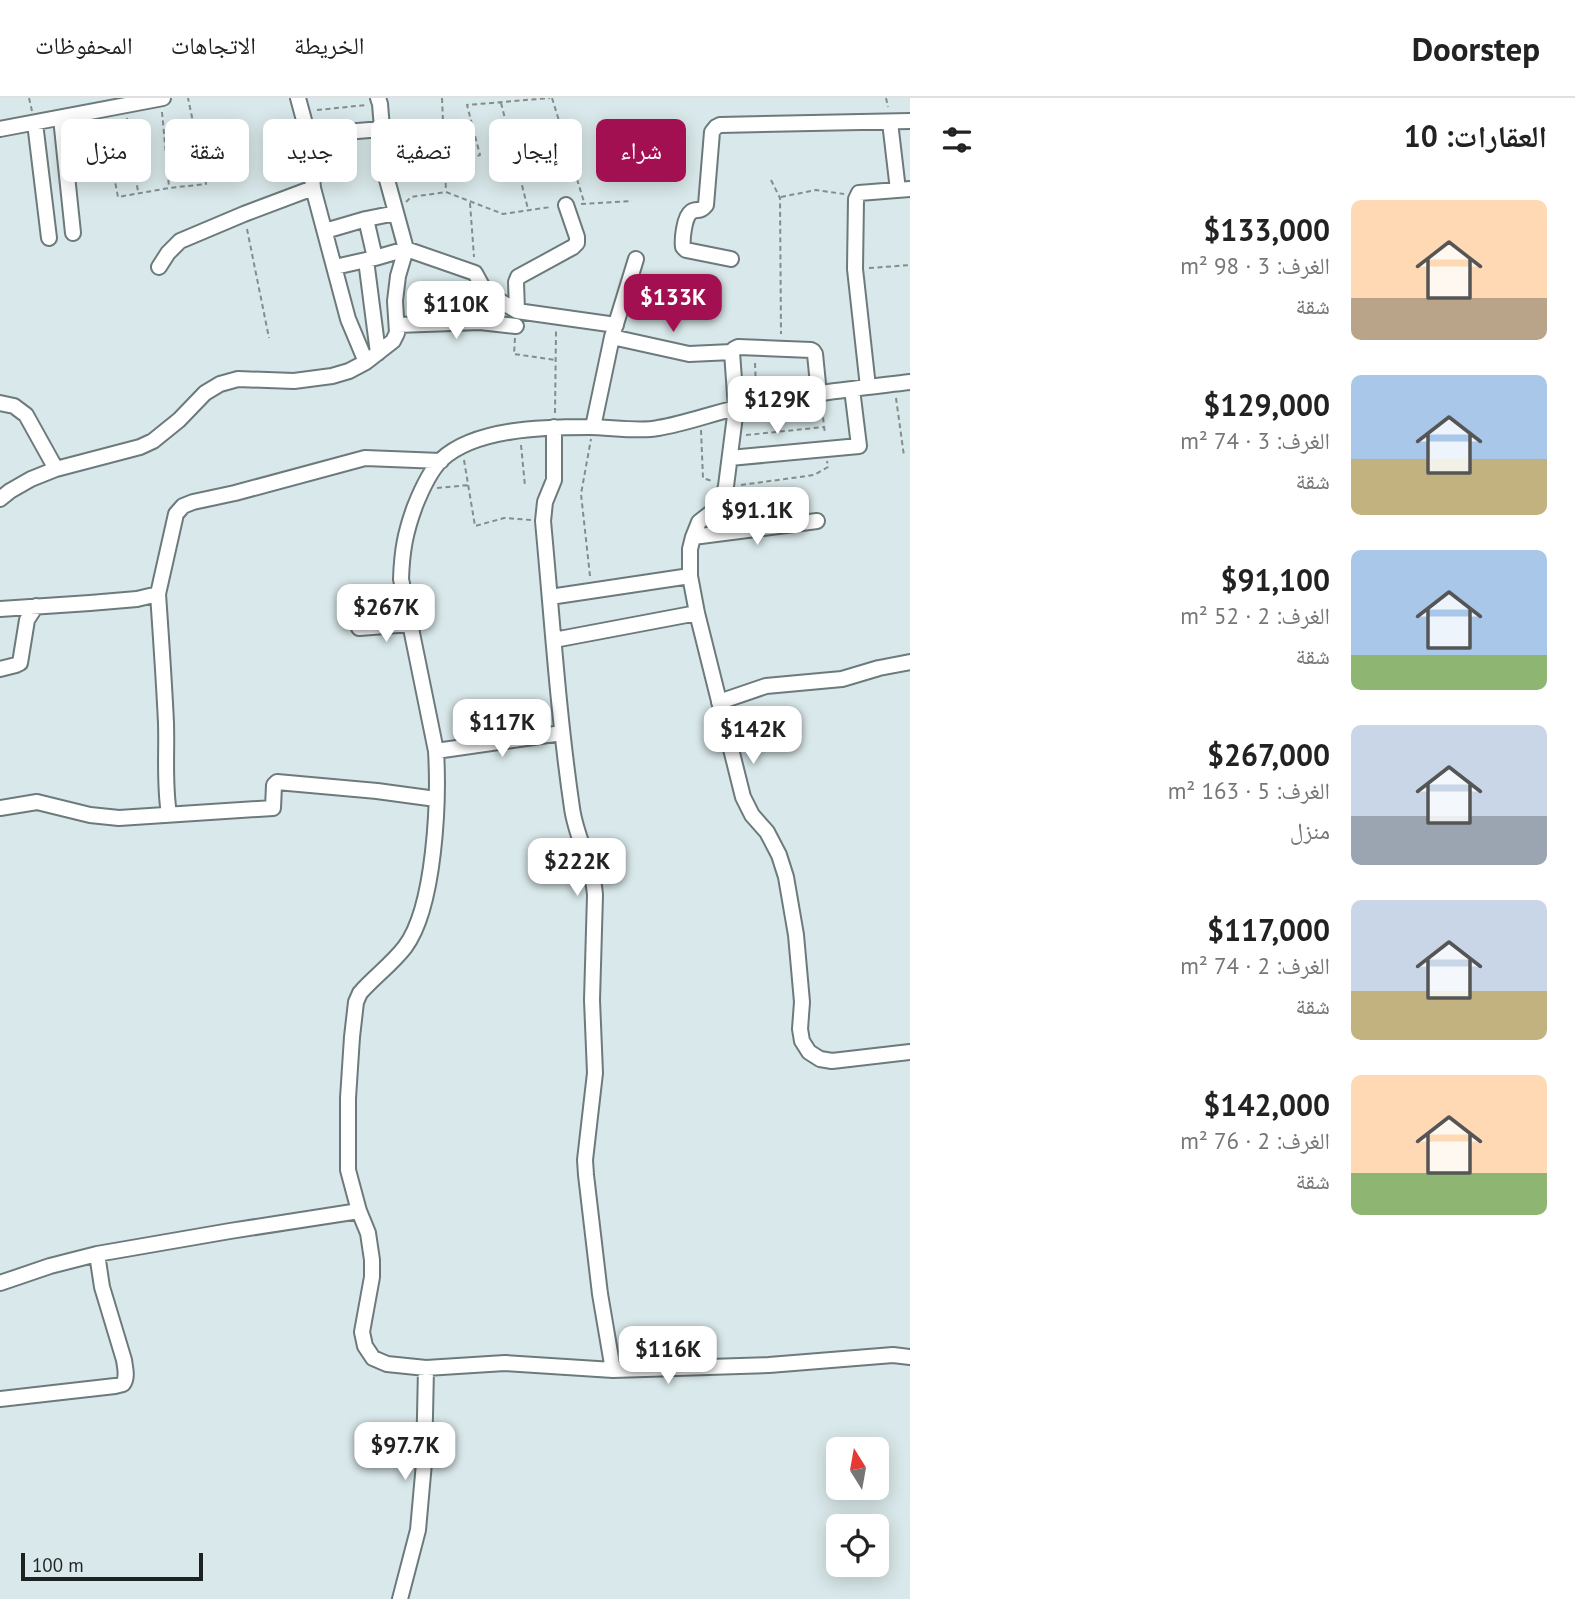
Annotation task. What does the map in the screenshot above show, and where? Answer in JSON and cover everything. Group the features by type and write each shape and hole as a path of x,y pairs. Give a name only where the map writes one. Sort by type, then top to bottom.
{"street":[{"path":"0,129 162,98"},
{"path":"379,101 381,119"},
{"path":"61,118 73,233"},
{"path":"731,259 683,247 689,213 705,209 712,132 716,127 910,121"},
{"path":"868,387 855,269 857,195 904,189 890,122"},
{"path":"35,123 49,238"},
{"path":"312,182 348,318 372,357"},
{"path":"0,499 31,479 56,469 140,447 153,441 172,427 205,393 220,384 238,379 294,381 332,376 372,357 393,341 397,333 395,301 398,276 406,249 388,182"},
{"path":"159,267 180,241 313,188"},
{"path":"516,319 518,277 577,243 566,205"},
{"path":"325,231 366,219 396,214"},
{"path":"366,219 371,259 372,357"},
{"path":"335,267 406,249 475,273 486,293 516,319"},
{"path":"593,427 614,331 636,259"},
{"path":"397,325 556,316 614,331 672,352 732,352 738,347 813,351 819,394"},
{"path":"732,352 736,408 726,486 721,505 699,522 693,537 690,576 743,797 779,855 786,877 796,935 802,1002 802,1041 809,1052 820,1059 832,1061 910,1052"},
{"path":"910,382 756,404 657,429 554,427 520,430 461,446 440,461 422,489 409,521 402,551 401,579 436,751 433,854 417,926 405,947 360,993 356,1002 348,1136 348,1170 368,1233 372,1260 372,1277 362,1332 365,1346 373,1358 387,1364 426,1368 505,1363 613,1370 769,1365 880,1356 910,1357"},
{"path":"730,458 859,446 852,389"},
{"path":"0,403 13,406 26,415 56,469"},
{"path":"554,427 554,481 545,502 542,521 572,812 594,880 592,1000 595,1073 585,1160 600,1294 613,1370"},
{"path":"169,814 165,785 165,696 158,594 176,514 183,506 365,458 440,461"},
{"path":"693,537 817,521"},
{"path":"550,597 690,576"},
{"path":"0,609 137,599 158,594"},
{"path":"0,669 20,663 27,620 36,606"},
{"path":"554,640 697,613"},
{"path":"359,628 411,624"},
{"path":"719,702 766,686 842,679 910,662"},
{"path":"436,751 562,733"},
{"path":"0,808 37,802 90,815 130,818 273,808 277,782 436,799"},
{"path":"0,1283 97,1254 359,1211"},
{"path":"0,1399 115,1387 125,1382 124,1360 102,1287 97,1254"},
{"path":"400,1599 418,1530 424,1464 426,1368"}],"path":[{"path":"162,98 169,188"},
{"path":"102,110 118,197 206,184 188,98"},
{"path":"442,98 443,119"},
{"path":"471,119 467,105 551,98 584,203 632,201"},
{"path":"300,105 379,101"},
{"path":"396,214 411,197 446,192 503,214 528,210 501,103"},
{"path":"126,106 138,193"},
{"path":"475,136 480,155 475,157"},
{"path":"771,180 780,198 781,349"},
{"path":"446,182 446,192"},
{"path":"780,198 816,190 857,195"},
{"path":"470,202 475,273"},
{"path":"244,214 269,338"},
{"path":"855,269 910,265"},
{"path":"554,427 556,316"},
{"path":"516,319 514,354 556,360"},
{"path":"755,348 756,404"},
{"path":"894,384 904,456"},
{"path":"734,436 825,427 819,394"},
{"path":"700,417 703,478 726,486 814,475 828,467 826,450"},
{"path":"591,591 581,495 593,427"},
{"path":"520,430 525,486"},
{"path":"461,446 475,526 504,519 542,521"},
{"path":"422,489 469,485"}]}
